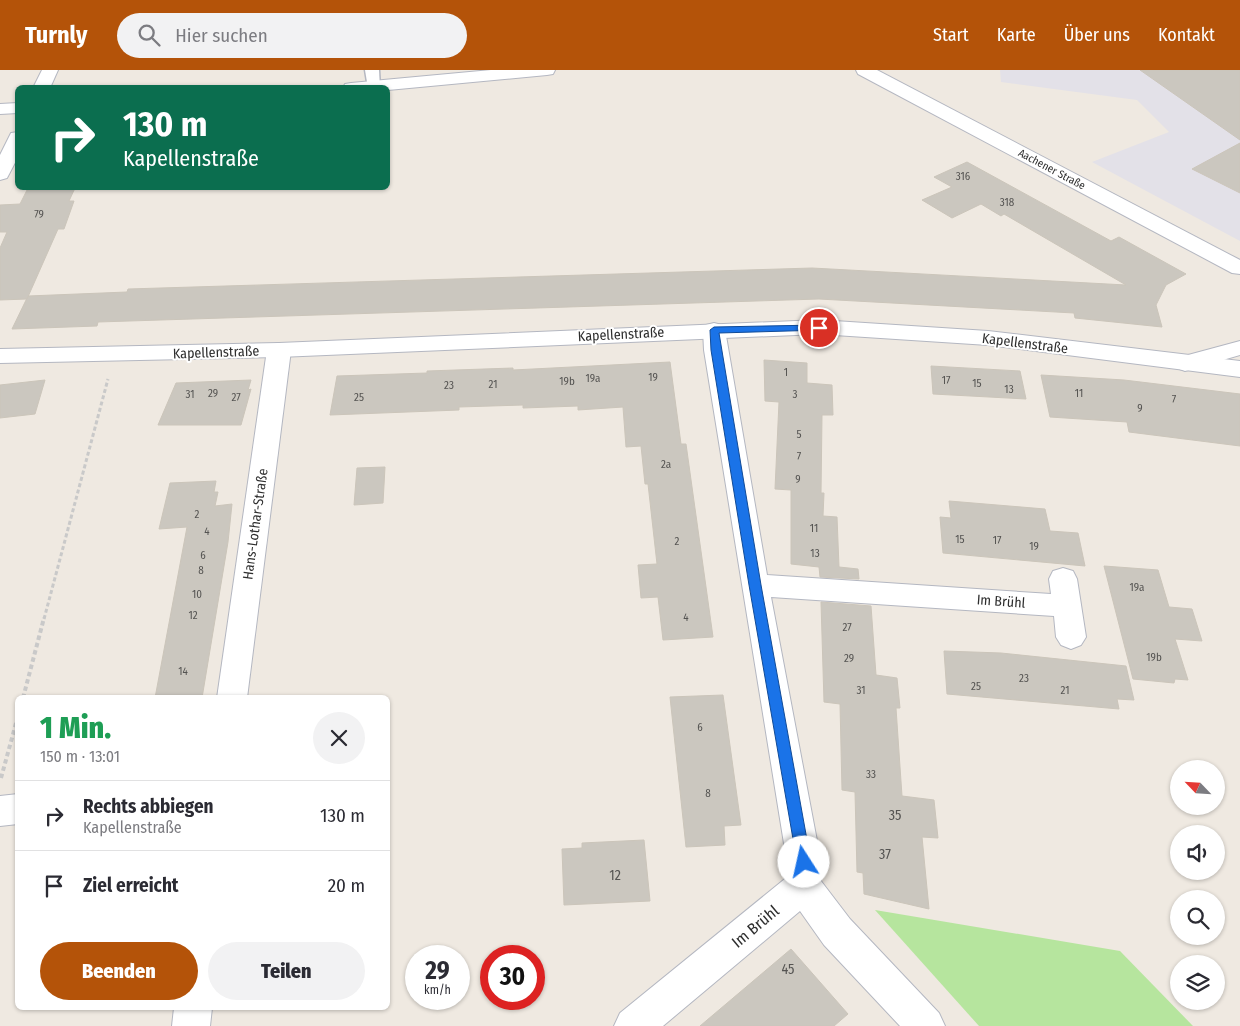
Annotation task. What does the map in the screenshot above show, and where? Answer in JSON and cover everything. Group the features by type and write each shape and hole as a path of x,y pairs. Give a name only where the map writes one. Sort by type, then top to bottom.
{"street":[{"path":"42,85 50,70"},
{"path":"358,85 373,78 547,70"},
{"name":"Aachener Straße","path":"864,70 1240,268"},
{"path":"0,109 15,108"},
{"path":"0,174 15,143"},
{"path":"1216,255 1240,276"},
{"name":"Kapellenstraße","path":"0,356 280,350 714,330 819,328 988,338 1240,370"},
{"path":"714,330 755,585 804,862 804,886 837,932 926,1026"},
{"path":"1185,363 1240,348"},
{"name":"Hans-Lothar-Straße","path":"232,695 280,350"},
{"name":"Im Brühl","path":"755,585 1065,592 1071,637"},
{"path":"0,811 15,809"},
{"name":"Im Brühl","path":"633,1026 804,886"},
{"path":"190,1026 193,1010"}],"path":[{"path":"23,695 116,355"},
{"path":"0,781 15,727"}],"shaded area":[{"path":"1000,70 1240,70 1240,241 1092,162 1169,132 1137,100 1001,82"}],"green space":[{"path":"875,910 1120,951 1170,1002 1170,1010 1177,1010 1193,1026 979,1026"}],"building":[{"path":"1140,70 1240,70 1240,140"},
{"path":"1240,143 1240,193 1192,169"},
{"path":"967,162 1111,241 1119,237 1186,274 1166,285 1156,305 1162,327 1075,318 1074,313 819,299 98,322 97,326 12,329 28,296 127,292 128,289 812,268 1126,285 1004,214 1001,216 981,204 952,218 922,200 952,187 934,177"},
{"path":"27,190 74,190 69,201 74,201 64,229 58,229 27,299 0,300 0,248 7,232 0,232 0,205 20,204"},
{"path":"764,360 807,363 807,383 832,385 833,415 822,415 821,493 824,493 823,516 837,517 839,567 858,569 859,579 820,577 819,567 791,564 791,490 775,489 779,402 765,401"},
{"path":"670,362 681,444 686,444 713,637 663,640 658,597 641,598 638,565 657,564 648,484 645,484 641,446 626,447 623,407 578,410 578,406 523,408 523,405 459,407 459,410 330,415 337,376"},
{"path":"931,366 1020,371 1026,399 933,394"},
{"path":"1041,375 1124,380 1240,394 1240,446 1129,432 1127,422 1050,417"},
{"path":"45,380 35,414 0,418 0,385"},
{"path":"251,380 248,390 251,389 241,425 158,425 176,383"},
{"path":"385,467 383,503 354,505 357,468"},
{"path":"216,481 214,492 218,492 215,506 232,504 228,542 202,695 156,695 187,527 159,529 170,483"},
{"path":"949,501 1045,509 1050,531 1078,533 1085,566 943,553 940,517 951,518"},
{"path":"1104,566 1158,570 1169,607 1192,609 1202,641 1175,639 1188,680 1175,679 1174,683 1133,679"},
{"path":"821,602 871,606 876,675 897,678 900,708 896,708 902,796 934,800 938,838 922,837 929,909 864,894 863,873 857,872 855,792 842,790 840,704 824,702"},
{"path":"944,651 1001,653 1126,666 1134,700 1117,699 1119,709 947,694"},
{"path":"723,695 741,825 724,826 725,845 686,847 670,697"},
{"path":"644,840 650,901 564,905 562,849 582,848 582,843"},
{"path":"791,949 848,1014 834,1026 700,1026"}],"route":[{"path":"804,862 755,585 714,330 819,328"}]}
